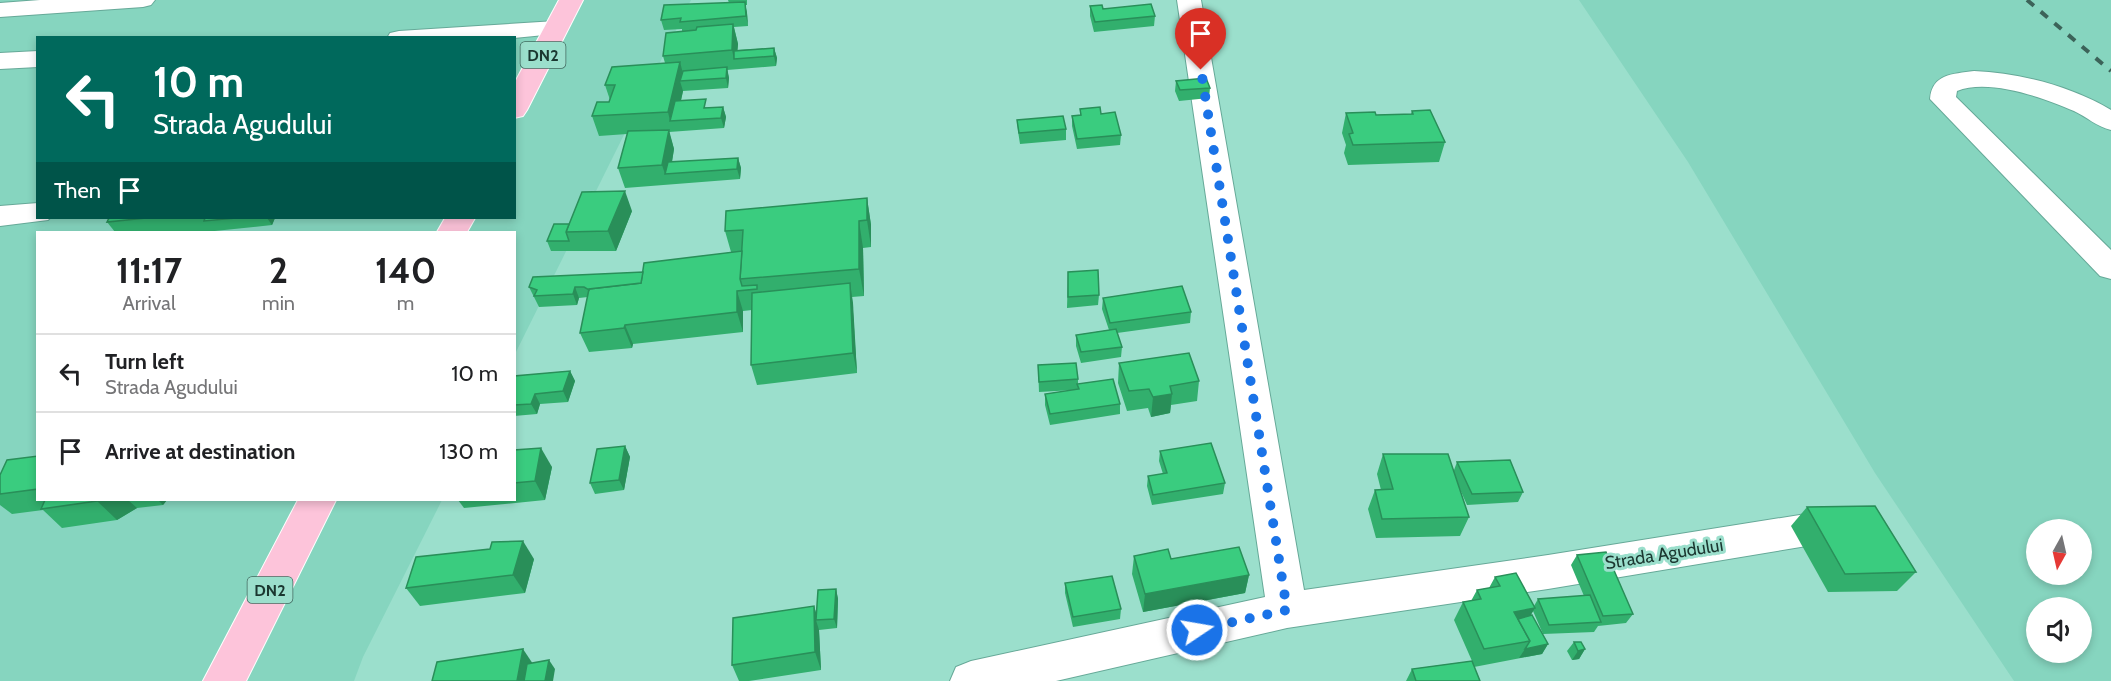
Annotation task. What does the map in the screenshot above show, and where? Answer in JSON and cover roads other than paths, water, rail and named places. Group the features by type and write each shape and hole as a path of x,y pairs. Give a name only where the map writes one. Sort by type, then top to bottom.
{"main road":[{"name":"DN2","path":"516,106 571,0"},
{"name":"DN2","path":"224,681 315,501"}],"street":[{"path":"0,9 143,0"},
{"path":"1189,0 1287,610"},
{"path":"430,36 556,28"},
{"path":"0,61 36,59"},
{"path":"2111,123 2081,104 2028,87 1998,81 1972,80 1953,81 1944,87 1943,99 2111,268"},
{"path":"0,216 36,213"},
{"name":"Strada Agudului","path":"972,681 1287,610 1560,571 1863,521"}],"railway":[{"path":"2027,0 2111,71"}]}
